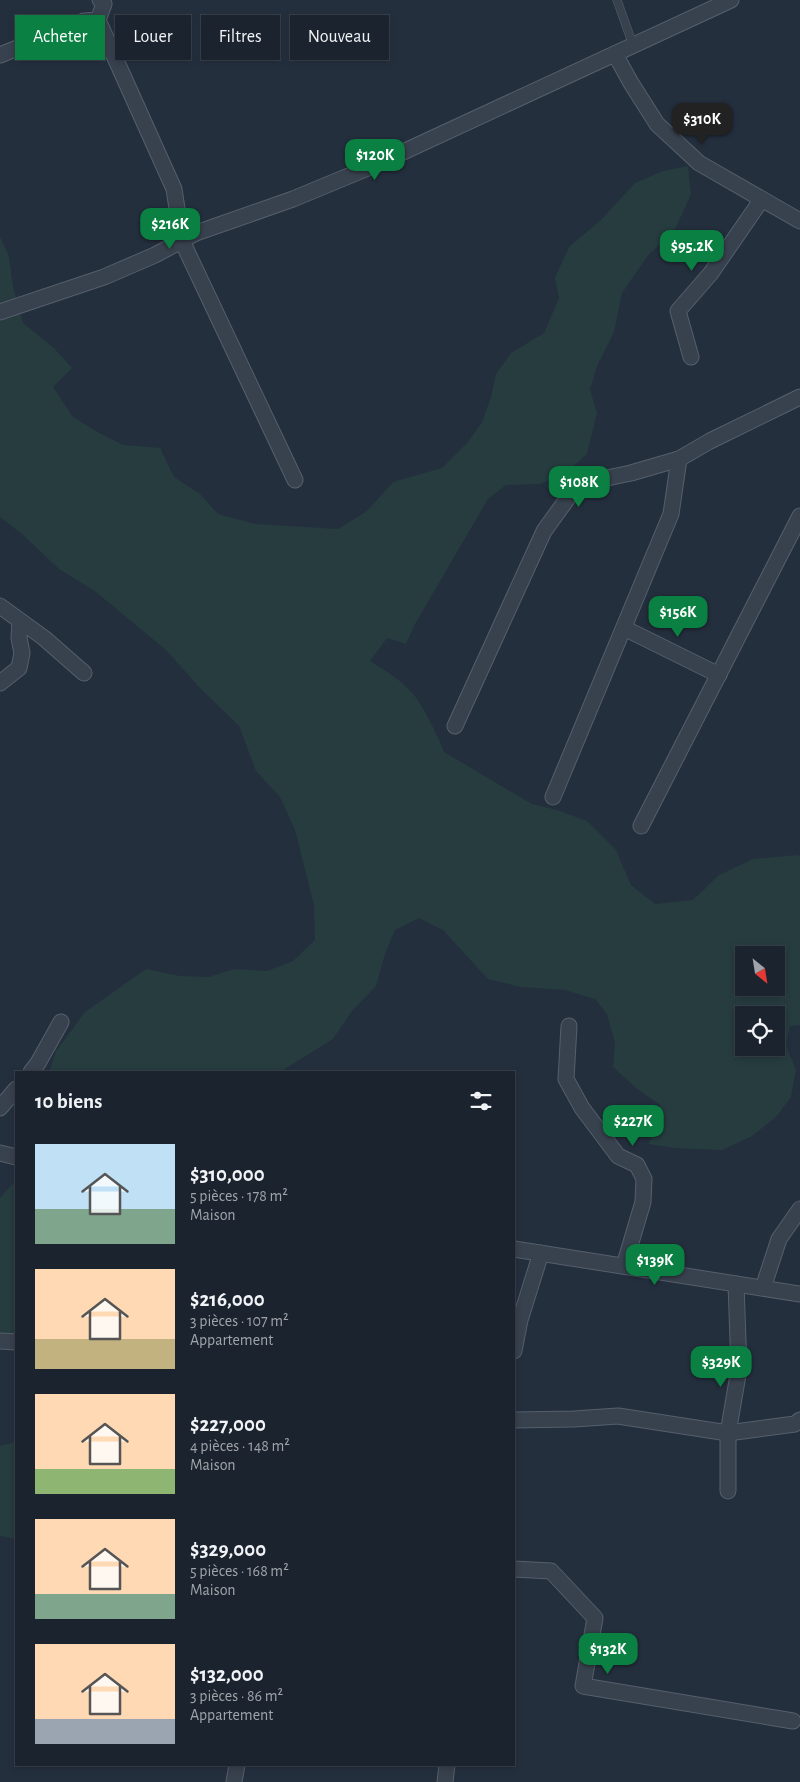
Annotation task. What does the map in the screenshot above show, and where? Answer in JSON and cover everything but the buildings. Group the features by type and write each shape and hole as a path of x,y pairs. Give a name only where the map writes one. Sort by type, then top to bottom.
{"street":[{"path":"0,312 104,277 156,256 196,233 292,199 375,165 731,0"},
{"path":"100,15 106,1"},
{"path":"105,36 174,189 182,241 295,480"},
{"path":"0,55 15,49"},
{"path":"615,54 630,83 657,124 699,163 800,221"},
{"path":"691,357 678,310 711,273 762,199"},
{"path":"455,726 544,531 578,484 631,473 679,458 800,398"},
{"path":"553,797 671,514 679,458"},
{"path":"641,826 800,516"},
{"path":"0,606 44,638 84,673"},
{"path":"0,683 18,668 22,653 18,638 20,621"},
{"path":"624,628 719,675"},
{"path":"31,1071 38,1063 61,1022"},
{"path":"569,1026 566,1079 582,1108 618,1156 637,1165 644,1179 643,1202 624,1266"},
{"path":"0,1108 15,1090"},
{"path":"0,1153 15,1157"},
{"path":"763,1288 779,1239 800,1209"},
{"path":"515,1248 800,1294"},
{"path":"515,1346 520,1320 541,1253"},
{"path":"728,1492 728,1433 739,1369 736,1284"},
{"path":"0,1341 15,1342"},
{"path":"515,1420 618,1416 728,1433 795,1424 800,1420"},
{"path":"515,1568 551,1571 595,1618 583,1686 793,1721"},
{"path":"234,1782 237,1766"},
{"path":"445,1782 447,1766"}],"lane":[{"path":"617,0 633,46"}],"green space":[{"path":"688,166 691,194 674,232 649,254 622,293 614,332 598,364 590,389 597,413 587,454 565,474 540,484 506,485 488,499 415,624 406,644 387,638 370,661 409,689 422,706 444,752 532,804 557,810 587,821 616,850 631,885 655,904 693,900 719,875 753,859 800,856 800,1025 790,1026 786,1045 796,1070 791,1097 776,1117 752,1136 722,1150 675,1148 649,1144 660,1105 636,1088 613,1067 615,1043 607,1014 595,999 565,990 521,987 488,979 443,930 419,918 395,930 385,954 376,986 352,1011 333,1039 282,1071 49,1071 56,1051 85,1012 146,969 180,976 209,977 234,969 267,971 293,961 315,940 314,906 295,830 280,797 256,771 239,726 198,686 167,651 96,592 59,569 22,534 0,517 0,237 9,256 13,287 23,323 54,348 72,368 53,387 73,417 123,445 160,448 174,477 200,494 218,514 255,524 338,529 367,511 393,482 442,468 468,442 482,422 491,397 496,374 511,353 544,333 559,298 555,278 569,247 601,220 635,183 663,171"},
{"path":"15,1181 15,1350 0,1343 0,1198"},
{"path":"15,1440 15,1539 0,1536 0,1446 12,1443"}]}
